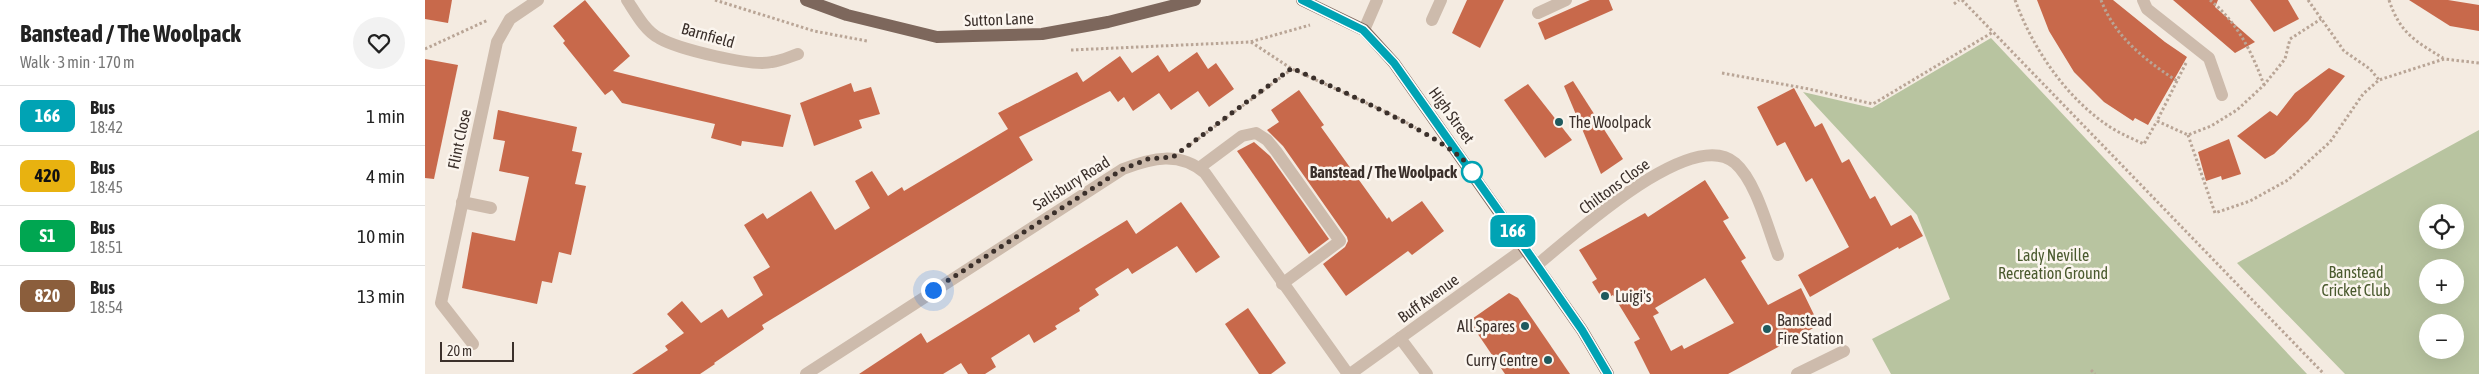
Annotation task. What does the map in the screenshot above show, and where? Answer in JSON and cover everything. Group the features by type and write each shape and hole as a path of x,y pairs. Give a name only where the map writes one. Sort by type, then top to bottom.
{"main road":[{"name":"Sutton Lane","path":"806,0 847,15 937,37 1042,34 1108,22 1195,0"},
{"path":"1302,0 1363,30"},
{"name":"High Street","path":"1363,30 1394,63 1582,330 1609,374"}],"street":[{"name":"Flint Close","path":"473,344 441,303 497,42 510,18 538,0"},
{"name":"Barnfield","path":"627,0 643,23 659,38 710,54 749,62 771,63 798,54"},
{"path":"1363,30 1377,0"},
{"path":"1432,20 1441,0"},
{"path":"1538,13 1566,0"},
{"path":"2143,0 2147,9 2209,58 2223,95"},
{"path":"1282,284 1340,241 1276,151 1267,140 1256,133 1243,136 1199,168 1282,284 1349,374"},
{"name":"Chiltons Close","path":"1537,265 1644,180 1680,162 1703,155 1722,155 1736,163 1751,184 1778,255"},
{"name":"Salisbury Road","path":"806,374 1123,169 1148,159 1173,157 1193,163 1199,168"},
{"path":"462,202 491,208"},
{"name":"Buff Avenue","path":"1349,374 1525,248"},
{"path":"1400,338 1427,374"},
{"path":"1797,374 1844,351"}],"path":[{"path":"1954,4 1961,0 2324,374"},
{"path":"2015,0 2023,22 2042,55 2081,104 2111,127 2144,144 2195,46"},
{"path":"2101,0 2117,30 2131,46 2153,65 2177,81"},
{"path":"2210,0 2219,7 2243,36 2255,59 2264,85"},
{"path":"2308,0 2343,51 2370,69 2379,80"},
{"path":"2389,0 2394,15 2410,37 2444,59"},
{"path":"425,49 489,19 510,18"},
{"path":"2157,121 2188,135 2211,126 2237,110 2264,85 2285,59 2289,39 2321,20"},
{"path":"1722,73 1809,88 1873,104 1993,32"},
{"path":"1250,42 1292,68 1395,116 1417,130"},
{"path":"2188,135 2215,213 2251,201 2288,180 2330,142 2363,94 2379,80 2444,59 2479,62"},
{"path":"1173,157 1292,68"},
{"path":"2091,370 2095,374"}],"green space":[{"name":"Lady Neville Recreation Ground","path":"1991,38 2307,374 1891,374 1872,339 1950,299 1917,215 1803,92 1872,108"},
{"name":"Banstead Cricket Club","path":"2479,130 2479,374 2345,374 2237,263"}],"building":[{"path":"425,0 452,0 448,23 425,19"},
{"path":"585,0 630,56 613,71 791,115 783,147 742,141 741,146 711,138 715,124 622,103 612,90 605,95 563,43 565,41 553,26"},
{"path":"1467,0 1504,0 1480,48 1452,33"},
{"path":"1590,0 1609,0 1613,10 1545,40 1538,23"},
{"path":"2037,0 2113,0 2165,42 2187,57 2148,125 2135,118 2133,121 2104,102 2074,72 2049,31"},
{"path":"2173,0 2218,0 2215,7 2255,42 2235,53"},
{"path":"2250,0 2288,0 2299,19 2274,32"},
{"path":"2409,0 2448,0 2479,5 2479,31 2450,26"},
{"path":"1197,52 1208,69 1216,63 1234,89 1209,107 1198,91 1171,110 1159,93 1133,111 1124,97 1118,102 1110,91 1019,137 1033,160 762,325 764,329 700,374 632,374 668,350 665,346 684,333 667,314 682,301 701,323 722,309 728,318 763,295 753,277 770,267 744,225 763,213 767,219 811,191 835,230 870,208 855,181 872,171 888,196 902,187 904,191 1008,129 998,113 1077,72 1083,82 1120,56 1132,73 1158,55 1169,72"},
{"path":"425,59 458,65 434,179 425,178"},
{"path":"2329,68 2345,76 2308,121 2274,154 2265,159 2237,136 2270,111 2277,116 2295,93"},
{"path":"1573,81 1623,159 1601,174 1564,86"},
{"path":"851,83 854,92 871,87 880,114 859,120 862,128 814,146 800,103"},
{"path":"1528,84 1572,140 1545,158 1504,100"},
{"path":"1794,88 1815,127 1822,123 1842,163 1849,159 1870,199 1875,196 1891,226 1911,215 1923,236 1899,249 1898,247 1810,297 1798,275 1849,247 1812,178 1806,182 1785,142 1777,146 1757,107"},
{"path":"1299,90 1324,125 1321,127 1387,219 1389,217 1392,222 1422,201 1444,231 1412,255 1408,251 1346,296 1323,264 1345,247 1348,241 1347,237 1283,146 1267,130 1279,122 1271,110"},
{"path":"498,110 577,127 572,151 582,153 575,184 586,186 571,255 559,252 552,283 542,281 537,304 462,288 472,232 515,241 529,177 499,171 505,141 493,139"},
{"path":"2229,139 2241,174 2222,180 2221,176 2206,181 2198,152"},
{"path":"1254,142 1270,156 1329,239 1309,254 1237,151"},
{"path":"1705,180 1729,218 1723,221 1746,258 1741,261 1768,305 1801,288 1819,325 1728,374 1650,374 1634,342 1640,339 1613,295 1603,300 1592,282 1597,279 1579,250 1645,213 1648,217","holes":["1705,278 1734,323 1684,349 1682,345 1671,351 1653,316 1659,313 1655,308"]},
{"path":"1181,202 1220,257 1196,273 1177,246 1132,274 1128,268 1095,289 1099,295 1079,308 1080,311 1055,326 1057,329 1034,343 1029,334 991,358 996,367 985,374 968,374 961,363 943,374 859,374 921,333 927,343 1127,220 1136,234"},
{"path":"1509,293 1518,298 1570,374 1505,374 1469,321"},
{"path":"1248,308 1286,363 1271,374 1259,374 1225,324"}],"bus line":[{"name":"166","path":"1302,0 1323,8 1363,30 1394,63 1463,158 1582,330 1608,374"}],"place":[{"name":"The Woolpack","path":"1559,122"},
{"name":"Banstead / The Woolpack","path":"1472,172"},
{"name":"Luigi's","path":"1605,296"},
{"name":"All Spares","path":"1525,326"},
{"name":"Banstead Fire Station","path":"1767,329"},
{"name":"Curry Centre","path":"1548,360"}],"route":[{"path":"933,290 1123,169 1148,159 1173,157 1292,68 1395,116 1463,158 1472,172"}]}
